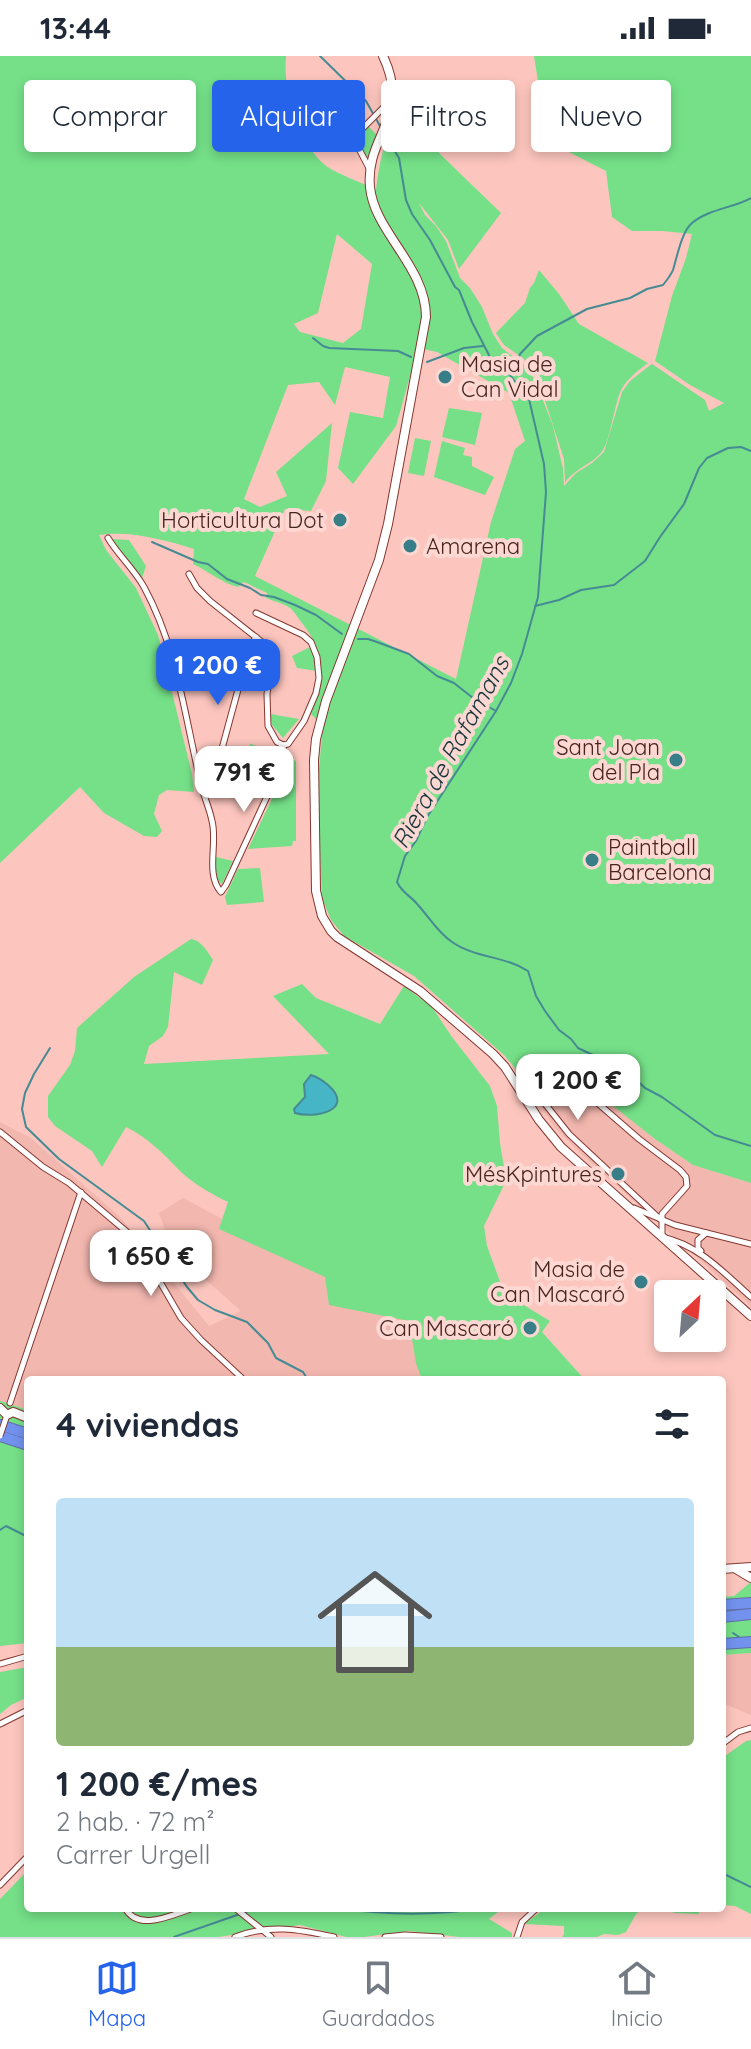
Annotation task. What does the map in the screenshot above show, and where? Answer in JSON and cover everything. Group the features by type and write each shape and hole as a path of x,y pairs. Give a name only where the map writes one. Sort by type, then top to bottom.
{"highway":[{"path":"5,1413 24,1430"},
{"path":"0,1436 24,1444"},
{"path":"743,1608 751,1614"},
{"path":"726,1644 751,1642"}],"main road":[{"path":"383,56 392,80"},
{"path":"381,139 371,171 372,198 418,282 424,296 426,317 379,560 315,727 314,877 319,907 327,926 337,937 420,991 493,1054 555,1141 751,1316"},
{"path":"726,1569 751,1567"},
{"path":"735,1568 751,1578"}],"street":[{"path":"371,171 358,147 357,138 361,129 381,110"},
{"path":"108,538 143,585 166,635 214,831 214,877 221,892 284,760 283,745"},
{"path":"189,574 203,595 267,646 273,656 266,715 274,739 283,745"},
{"path":"256,613 303,635 311,642 319,663 316,693 306,718 288,744 283,745"},
{"path":"203,792 217,767 249,649 256,637"},
{"path":"306,718 315,727"},
{"path":"299,731 315,727"},
{"path":"661,1220 569,1134 546,1105 543,1094 546,1089 555,1086 593,1099 686,1177 687,1186 662,1214 662,1237 689,1246 706,1257"},
{"path":"0,1132 43,1167 81,1192 135,1241 181,1318 240,1376"},
{"path":"0,1436 5,1413 81,1192"},
{"path":"626,1205 661,1220 751,1244"},
{"path":"706,1233 698,1240 698,1248 751,1297"},
{"path":"0,1664 24,1657"},
{"path":"0,1724 24,1712"},
{"path":"726,1741 738,1732 751,1728"},
{"path":"0,1885 24,1860"},
{"path":"127,1912 142,1921 154,1921 182,1912"},
{"path":"240,1912 271,1937"},
{"path":"517,1937 522,1922 533,1912"},
{"path":"235,1937 253,1931 295,1929 334,1937"},
{"path":"385,1937 441,1937"}],"shaded area":[{"path":"541,1068 555,1081 602,1097 693,1165 751,1183 751,1306 726,1284 726,1280 722,1280 554,1127 528,1076"},
{"path":"0,1122 31,1138 121,1218 209,1326 241,1311 188,1264 166,1233 159,1213 183,1198 417,1320 427,1376 24,1376 24,1409 0,1401"},
{"path":"751,1653 751,1715 726,1705 726,1655"}],"green space":[{"path":"0,56 286,56 287,80 212,80 212,152 313,152 325,165 376,190 383,152 438,152 501,213 459,269 448,240 419,203 446,241 460,278 482,307 502,348 524,365 535,380 553,426 564,486 604,452 622,392 630,381 652,364 705,400 709,411 724,403 655,361 692,234 632,231 612,217 606,171 569,152 671,152 671,80 538,80 534,56 751,56 751,1183 693,1165 603,1098 554,1080 541,1068 528,1076 518,1072 505,1056 414,976 344,936 331,920 322,898 317,789 323,726 311,714 319,689 321,667 316,646 290,608 266,598 267,593 244,582 238,587 232,585 193,564 194,549 135,535 99,535 106,550 136,588 158,635 194,792 167,790 159,795 154,814 162,831 157,837 144,836 104,813 80,787 0,863","holes":["337,234 372,264 361,329 343,343 300,332 294,324 318,313","418,348 437,352 509,393 525,441 515,449 491,522 456,679 255,576 285,509 311,511 326,481 332,423 276,472 287,496 260,507 244,499 288,385 319,382 335,405 345,367 390,377 383,418 350,412 338,468 353,484 396,426"]},
{"path":"368,126 379,137 369,165 362,152 365,152 365,129"},
{"path":"539,270 579,324 648,363 621,390 603,450 565,483 564,459 536,373 524,359 504,345 496,333 525,303"},
{"path":"449,408 482,413 475,445 442,437"},
{"path":"415,438 431,441 424,476 408,473"},
{"path":"442,441 465,448 463,455 472,457 472,466 494,477 485,495 434,477"},
{"path":"112,539 129,540 146,566 142,578 125,559"},
{"path":"310,647 317,671 297,668 292,656"},
{"path":"270,714 299,719 283,738 272,725"},
{"path":"250,744 277,752 275,769 246,760"},
{"path":"291,759 296,761 296,841 292,846 248,849"},
{"path":"216,857 233,861 222,884 217,876"},
{"path":"260,868 264,902 227,905 225,897 238,869"},
{"path":"191,939 201,944 213,960 202,985 174,972 168,1027 163,1036 149,1046 144,1064 329,1054 273,996 302,984 316,998 380,1024 404,986 432,1007 490,1086 497,1106 504,1185 484,1226 487,1246 502,1287 550,1321 542,1332 581,1376 421,1376 409,1321 329,1305 325,1277 219,1229 228,1202 191,1180 134,1131 126,1127 102,1167 92,1151 55,1126 48,1117 48,1096 70,1065 77,1028 134,977"},
{"path":"0,1401 24,1409 24,1643 0,1646"},
{"path":"751,1582 751,1653 726,1655 726,1597 734,1596"},
{"path":"24,1668 24,1699 0,1714 0,1672"},
{"path":"751,1740 751,1914 726,1905 726,1755"},
{"path":"24,1874 24,1912 498,1912 489,1919 512,1933 512,1937 459,1937 409,1931 346,1937 300,1925 218,1937 0,1937 0,1899"},
{"path":"540,1912 638,1912 626,1932 618,1935 562,1937 564,1926 524,1924"}],"water":[{"path":"311,1075 328,1085 335,1094 335,1106 330,1111 313,1115 295,1113 294,1109 305,1097 304,1084"}],"waterway":[{"name":"Riera de Rafamans","path":"320,56 366,101 380,126"},
{"name":"Riera de Rafamans","path":"395,152 412,214 459,290 492,361 510,375 529,399 544,464 546,492 538,597 511,683 427,817 405,856 397,882 452,942 528,971 536,996 545,1011 578,1048 627,1071 645,1088 715,1135 751,1146"},
{"path":"511,375 520,354 537,336 587,309 630,298 663,285 672,272 683,238 692,223 751,198"},
{"path":"313,338 329,348 398,351 411,357"},
{"path":"427,362 464,348 483,346"},
{"path":"535,606 581,590 614,585 645,561 684,504 699,468 707,458 728,448 741,447 751,451"},
{"path":"152,542 208,564 227,579 261,595 274,597 316,615 342,634"},
{"path":"358,639 368,639 409,654 437,676 454,683 496,711"},
{"path":"50,1048 25,1093 22,1109 26,1127 59,1159 144,1221 198,1300 247,1322 268,1343 276,1358 306,1376"},
{"path":"0,1530 6,1526 24,1535"},
{"path":"733,1633 739,1637"},
{"path":"726,1875 751,1887"},
{"path":"174,1937 246,1912"},
{"path":"377,1912 450,1912"}],"place":[{"name":"Masia de Can Vidal","path":"445,377"},
{"name":"Horticultura Dot","path":"340,520"},
{"name":"Amarena","path":"410,546"},
{"name":"Sant Joan del Pla","path":"676,760"},
{"name":"Paintball Barcelona","path":"592,860"},
{"name":"MésKpintures","path":"618,1174"},
{"name":"Masia de Can Mascaró","path":"641,1282"},
{"name":"Can Mascaró","path":"530,1328"}]}
